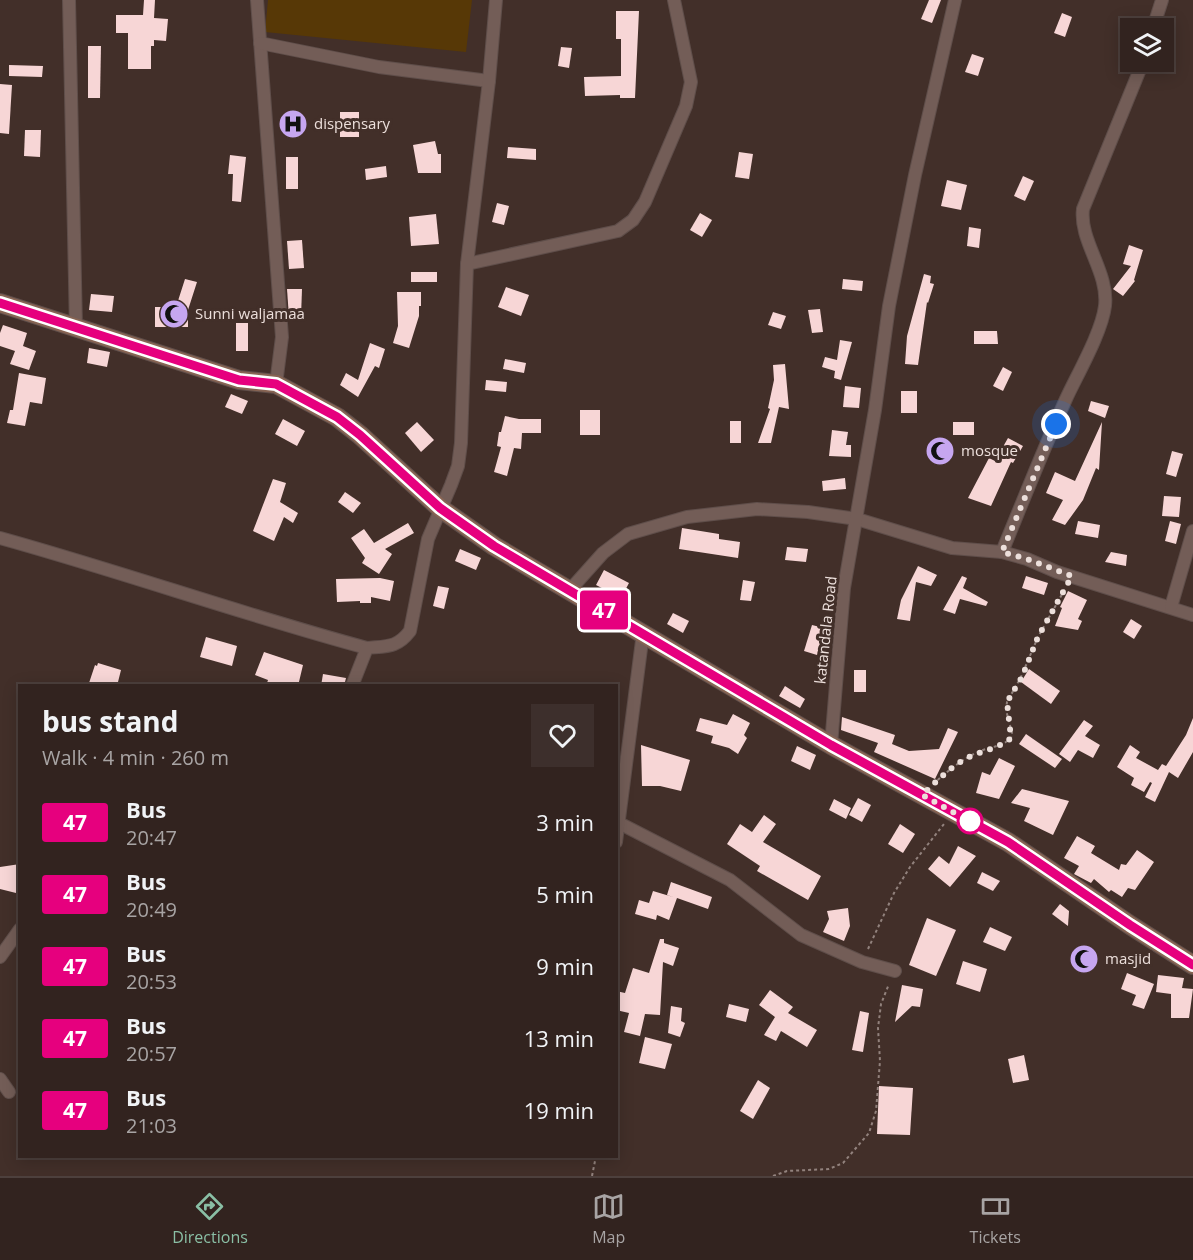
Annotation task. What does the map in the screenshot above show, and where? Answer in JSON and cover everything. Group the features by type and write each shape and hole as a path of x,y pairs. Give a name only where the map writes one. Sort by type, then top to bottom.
{"street":[{"path":"69,0 76,328"},
{"path":"257,0 282,337 276,384"},
{"path":"0,538 63,555 285,626 367,648 396,645 403,640 410,631 428,539 458,466 461,443 467,264 489,81 496,0"},
{"path":"467,264 618,231 633,220 650,192 686,106 691,82 674,0"},
{"name":"katandala Road","path":"831,745 844,588 857,519 889,306 915,175 955,0"},
{"path":"1156,18 1161,0"},
{"path":"260,43 379,67 489,81"},
{"path":"1002,552 1102,321 1106,296 1083,221 1083,209 1139,72"},
{"path":"0,303 239,380 276,384 347,424 440,508 494,546 831,745 1008,842 1193,965"},
{"path":"568,591 603,553 628,534 687,517 757,509 808,512 857,519 952,548 1002,552 1193,615"},
{"path":"1171,607 1193,531"},
{"path":"643,633 618,823 730,880 801,935 862,962 895,971"},
{"path":"353,684 367,648"},
{"path":"0,957 18,932"},
{"path":"0,1079 9,1092"}],"path":[{"path":"922,795 954,765 1011,738 1007,702 1022,677 1038,637 1072,576"},
{"path":"862,962 894,893 909,867 953,812"},
{"path":"773,1176 788,1171 829,1169 843,1163 869,1133 876,1112 880,1061 878,1028 881,1004 895,971"},
{"path":"592,1176 596,1158"}],"shaded area":[{"path":"268,0 472,0 466,52 265,32"}],"building":[{"path":"144,0 155,0 154,18 168,19 166,41 154,40 154,46 151,46 151,69 128,69 128,33 116,33 116,15 143,15"},
{"path":"929,0 941,0 932,23 921,19"},
{"path":"616,11 639,11 635,98 620,98 620,95 585,96 584,77 621,76 621,39 616,39"},
{"path":"1062,13 1072,17 1065,37 1054,33"},
{"path":"88,46 101,46 100,98 88,98"},
{"path":"561,47 572,48 569,68 558,66"},
{"path":"972,54 984,58 978,76 965,72"},
{"path":"9,65 43,66 42,77 9,76"},
{"path":"0,84 12,85 9,134 0,133"},
{"path":"340,112 359,112 359,137 340,137"},
{"path":"25,130 41,130 40,157 24,156"},
{"path":"435,141 438,154 441,154 441,173 418,173 413,145"},
{"path":"508,147 536,149 536,160 507,158"},
{"path":"739,152 753,154 749,179 735,177"},
{"path":"230,155 246,157 241,202 232,201 233,174 228,174"},
{"path":"286,157 298,157 298,189 286,189"},
{"path":"386,166 387,177 366,180 365,169"},
{"path":"1023,176 1034,181 1025,201 1014,196"},
{"path":"947,180 967,185 961,210 941,206"},
{"path":"497,203 509,206 504,225 492,222"},
{"path":"700,213 712,220 702,237 690,230"},
{"path":"436,214 439,244 411,246 409,217"},
{"path":"969,227 981,229 979,248 967,246"},
{"path":"302,240 304,268 289,269 287,241"},
{"path":"1129,245 1143,250 1135,281 1123,296 1113,289 1131,266 1123,264"},
{"path":"411,272 437,272 437,282 411,282"},
{"path":"924,274 931,276 930,283 934,284 927,302 918,365 905,364 907,336"},
{"path":"185,279 197,282 188,310 188,327 155,327 155,307 176,307"},
{"path":"843,279 863,281 862,291 842,289"},
{"path":"506,287 529,295 521,316 498,307"},
{"path":"287,289 302,289 301,317 289,317"},
{"path":"397,292 421,292 419,316 409,348 393,343 398,326"},
{"path":"91,294 114,296 112,312 89,310"},
{"path":"820,309 823,332 812,333 808,310"},
{"path":"773,312 786,316 781,329 768,325"},
{"path":"236,323 248,323 248,351 236,351"},
{"path":"3,325 27,333 23,346 36,351 29,370 10,364 15,351 0,346 0,333"},
{"path":"974,331 997,331 998,344 974,344"},
{"path":"840,340 852,342 841,380 834,378 835,371 822,367 825,357 837,360"},
{"path":"370,343 385,349 379,368 375,366 358,397 340,385 346,373 358,380"},
{"path":"89,348 110,352 107,367 87,363"},
{"path":"505,359 526,363 524,373 503,369"},
{"path":"785,364 789,409 779,407 771,443 758,443 770,409 768,408 774,380 773,365"},
{"path":"1003,367 1012,372 1003,391 993,386"},
{"path":"19,373 46,378 42,404 30,402 25,426 7,423 10,410 13,410"},
{"path":"486,380 507,382 506,392 485,390"},
{"path":"845,386 861,388 859,408 843,407"},
{"path":"901,391 917,391 917,413 901,413"},
{"path":"231,394 248,401 242,414 225,407"},
{"path":"1091,401 1109,406 1105,418 1088,411"},
{"path":"580,410 600,410 600,435 580,435"},
{"path":"505,416 519,419 541,419 541,433 522,433 521,449 514,448 507,476 494,472 501,447 497,446 499,432 501,432"},
{"path":"283,419 305,431 297,446 275,434"},
{"path":"730,421 741,421 741,443 730,443"},
{"path":"417,422 434,440 421,452 405,433"},
{"path":"953,422 974,422 974,435 953,435"},
{"path":"1102,422 1099,470 1096,468 1083,500 1065,525 1052,520 1063,500 1046,493 1055,472 1075,481"},
{"path":"832,430 848,432 846,445 851,445 851,457 829,456"},
{"path":"1008,438 1023,446 1013,463 1011,462 991,506 968,498 989,458 995,461"},
{"path":"1172,451 1183,454 1176,477 1166,474"},
{"path":"845,478 846,489 823,491 822,481"},
{"path":"273,479 286,483 280,502 298,513 293,523 284,517 274,541 253,531"},
{"path":"345,492 361,503 353,513 338,502"},
{"path":"1164,496 1181,497 1179,517 1162,516"},
{"path":"1078,521 1100,525 1098,538 1075,534"},
{"path":"1170,521 1181,524 1176,544 1165,541"},
{"path":"408,523 414,533 385,549 392,554 379,574 362,563 365,558 351,538 364,529 374,543"},
{"path":"682,528 719,534 719,539 740,542 738,558 679,549"},
{"path":"787,547 808,549 806,562 785,560"},
{"path":"460,549 481,558 476,570 455,561"},
{"path":"1111,552 1127,555 1126,566 1105,562"},
{"path":"918,566 937,575 931,586 916,582 910,621 897,619 901,600"},
{"path":"604,570 629,583 621,598 596,585"},
{"path":"962,576 967,578 963,588 988,602 986,606 960,599 955,614 943,610"},
{"path":"1026,576 1048,583 1044,595 1022,588"},
{"path":"380,578 394,581 390,601 371,597 371,603 337,602 336,579"},
{"path":"743,580 755,582 751,601 740,600"},
{"path":"438,586 449,588 444,609 433,606"},
{"path":"1068,591 1087,600 1078,619 1082,621 1078,630 1055,626 1062,608 1060,607"},
{"path":"673,613 689,621 683,633 667,624"},
{"path":"1131,619 1142,626 1134,639 1123,632"},
{"path":"812,625 824,628 817,655 804,651"},
{"path":"206,637 237,646 232,666 200,657"},
{"path":"264,652 303,665 298,684 267,684 268,680 255,675"},
{"path":"98,663 121,670 118,684 89,684 95,665 97,666"},
{"path":"1029,669 1060,691 1051,704 1021,682"},
{"path":"854,670 866,670 866,692 854,692"},
{"path":"323,674 346,678 344,684 321,684"},
{"path":"785,686 805,699 800,708 779,696"},
{"path":"733,714 750,723 744,735 747,738 738,754 729,748 711,743 713,736 696,731 700,718 727,725"},
{"path":"842,717 895,735 892,744 909,751 939,749 948,728 958,732 935,779 874,752 878,743 841,730"},
{"path":"1193,718 1193,752 1178,778 1169,772 1155,802 1145,797 1152,783 1150,782 1144,792 1131,785 1134,778 1117,767 1130,745 1140,752 1136,758 1158,770 1162,764 1166,766 1186,735"},
{"path":"1084,720 1093,726 1085,736 1100,745 1093,758 1078,750 1070,762 1059,754"},
{"path":"1026,734 1062,759 1055,768 1019,744"},
{"path":"641,745 690,760 681,791 660,786 642,786"},
{"path":"797,746 816,755 810,770 791,761"},
{"path":"999,758 1015,766 999,799 976,793 982,772 990,775"},
{"path":"1022,789 1069,801 1053,835 1024,821 1030,808 1011,803"},
{"path":"858,798 871,805 862,822 849,815"},
{"path":"834,799 851,808 846,819 829,810"},
{"path":"764,815 776,824 763,842 821,876 808,900 757,871 760,866 727,844 740,824 752,832"},
{"path":"900,824 915,834 903,853 888,844"},
{"path":"1077,836 1095,846 1091,853 1119,870 1121,864 1126,865 1137,850 1154,862 1135,890 1128,888 1122,897 1111,890 1109,892 1094,879 1091,883 1074,874 1079,866 1064,858"},
{"path":"958,846 976,856 950,887 928,869 939,856 949,864"},
{"path":"18,864 18,894 0,889 0,867"},
{"path":"982,872 1000,881 993,891 977,883"},
{"path":"671,882 712,897 708,909 677,898 669,920 657,915 656,920 635,914 639,900 649,903 653,891 673,897 667,895"},
{"path":"1060,904 1069,911 1068,926 1052,914"},
{"path":"848,908 850,926 844,941 823,932 829,919 827,911"},
{"path":"927,918 956,930 936,976 909,965"},
{"path":"990,927 1012,937 1005,951 983,942"},
{"path":"660,939 664,939 664,943 679,948 673,966 663,962 660,1015 645,1014 640,1036 624,1032 629,1013 618,1010 618,991 625,993 633,968 649,973"},
{"path":"963,961 987,969 980,992 956,984"},
{"path":"1127,973 1154,984 1144,1009 1132,1005 1136,995 1121,989"},
{"path":"1158,975 1184,978 1182,988 1193,989 1189,1018 1171,1018 1171,994 1156,992"},
{"path":"902,985 923,989 920,1007 912,1006 895,1022"},
{"path":"770,990 793,1007 788,1013 817,1030 807,1047 781,1031 776,1041 764,1035 775,1017 759,1005"},
{"path":"729,1004 749,1009 746,1022 726,1017"},
{"path":"671,1006 682,1008 681,1021 685,1023 680,1037 668,1033"},
{"path":"860,1011 869,1013 863,1052 852,1050"},
{"path":"645,1037 672,1044 665,1069 639,1063"},
{"path":"1024,1055 1029,1080 1013,1083 1008,1059"},
{"path":"758,1080 770,1088 753,1119 740,1111"},
{"path":"879,1086 913,1088 910,1135 877,1134"}],"bus line":[{"name":"47","path":"0,303 239,380 276,384 322,409 347,424 440,508 494,546 831,745 1008,842 1193,965"}],"place":[{"name":"dispensary","path":"293,124"},
{"name":"Sunni waljamaa","path":"174,314"},
{"name":"mosque","path":"940,451"},
{"name":"masjid","path":"1084,959"}],"route":[{"path":"970,821 922,795 954,765 1011,738 1012,733 1006,710 1007,702 1022,677 1038,637 1072,576 1002,552 1056,424"}]}
